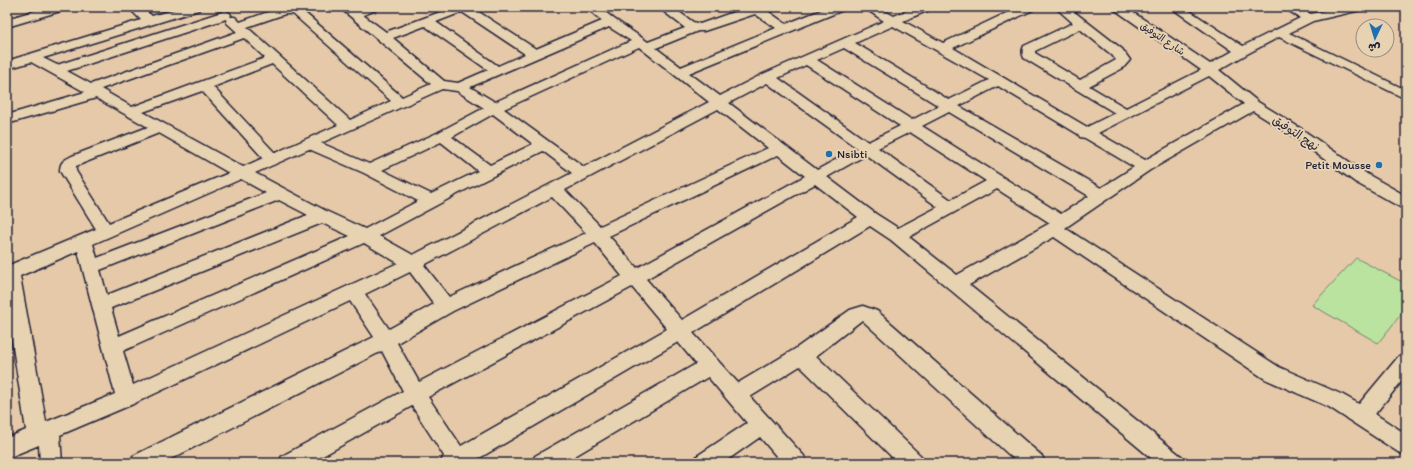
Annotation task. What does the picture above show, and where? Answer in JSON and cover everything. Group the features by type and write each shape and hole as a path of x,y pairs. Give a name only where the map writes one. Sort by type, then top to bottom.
{"street":[{"path":"7,23 60,7"},
{"path":"134,7 149,20"},
{"path":"7,65 195,7"},
{"path":"349,10 372,7"},
{"path":"384,37 464,7 534,54"},
{"path":"592,7 816,175 870,218 897,236 1173,463"},
{"path":"664,7 695,28"},
{"path":"725,7 738,15"},
{"path":"809,7 821,15"},
{"path":"679,72 839,7"},
{"path":"869,7 893,22 943,48 1085,134 1145,167"},
{"path":"7,448 126,398 353,292 413,263 768,77 924,7"},
{"path":"943,48 1029,7"},
{"path":"1061,7 1117,52 1123,60 1118,66 1079,86"},
{"name":"شارع التوفيق","path":"1117,7 1210,70"},
{"path":"1176,7 1242,51"},
{"path":"1289,7 1309,18"},
{"path":"1085,134 1210,70 1242,51 1309,18 1357,7"},
{"path":"369,170 442,136 494,108 643,45 695,28 704,28 755,8 786,29"},
{"path":"7,120 93,91 243,30 284,10 296,10 400,102"},
{"path":"349,10 440,84 460,87 494,108 583,174"},
{"path":"56,70 220,11 243,30 347,125"},
{"path":"426,21 496,70"},
{"path":"460,87 496,70 610,22"},
{"path":"1082,24 1029,49 1028,53 1033,58 1126,114"},
{"path":"1280,33 1406,95"},
{"path":"844,42 948,106 1102,196"},
{"path":"32,57 242,173 322,216 365,236 413,263 446,306"},
{"path":"131,112 275,59"},
{"path":"808,60 997,182 1057,226 1272,373 1288,383 1328,397 1406,445"},
{"name":"نهج التوفيق","path":"1210,70 1253,105 1361,178 1406,204"},
{"path":"768,77 951,208"},
{"path":"290,463 415,394 635,278 816,175 997,81"},
{"path":"51,463 43,434 9,273 242,173 440,84"},
{"path":"204,85 272,159"},
{"path":"956,284 1057,226 1145,167 1253,105"},
{"path":"106,232 68,171 68,164 77,159 160,128"},
{"path":"442,136 489,172"},
{"path":"308,143 369,170 432,201"},
{"path":"112,347 365,236 544,145"},
{"path":"141,463 386,340 446,306 780,148"},
{"path":"897,236 997,182"},
{"path":"554,189 597,234 710,366 796,463"},
{"path":"91,267 280,193"},
{"path":"101,304 322,216"},
{"path":"353,292 386,340 454,461 680,331 870,218"},
{"path":"84,242 126,398"},
{"path":"736,395 802,355 858,314 867,314 1034,463"},
{"path":"802,355 913,463"},
{"path":"1361,416 1406,362"},
{"path":"543,463 710,366"},
{"path":"705,463 762,424"}],"green space":[{"path":"1356,258 1406,284 1406,308 1378,343 1312,305"}],"place":[{"name":"Nsibti","path":"829,154"},
{"name":"Petit Mousse","path":"1379,165"}]}
